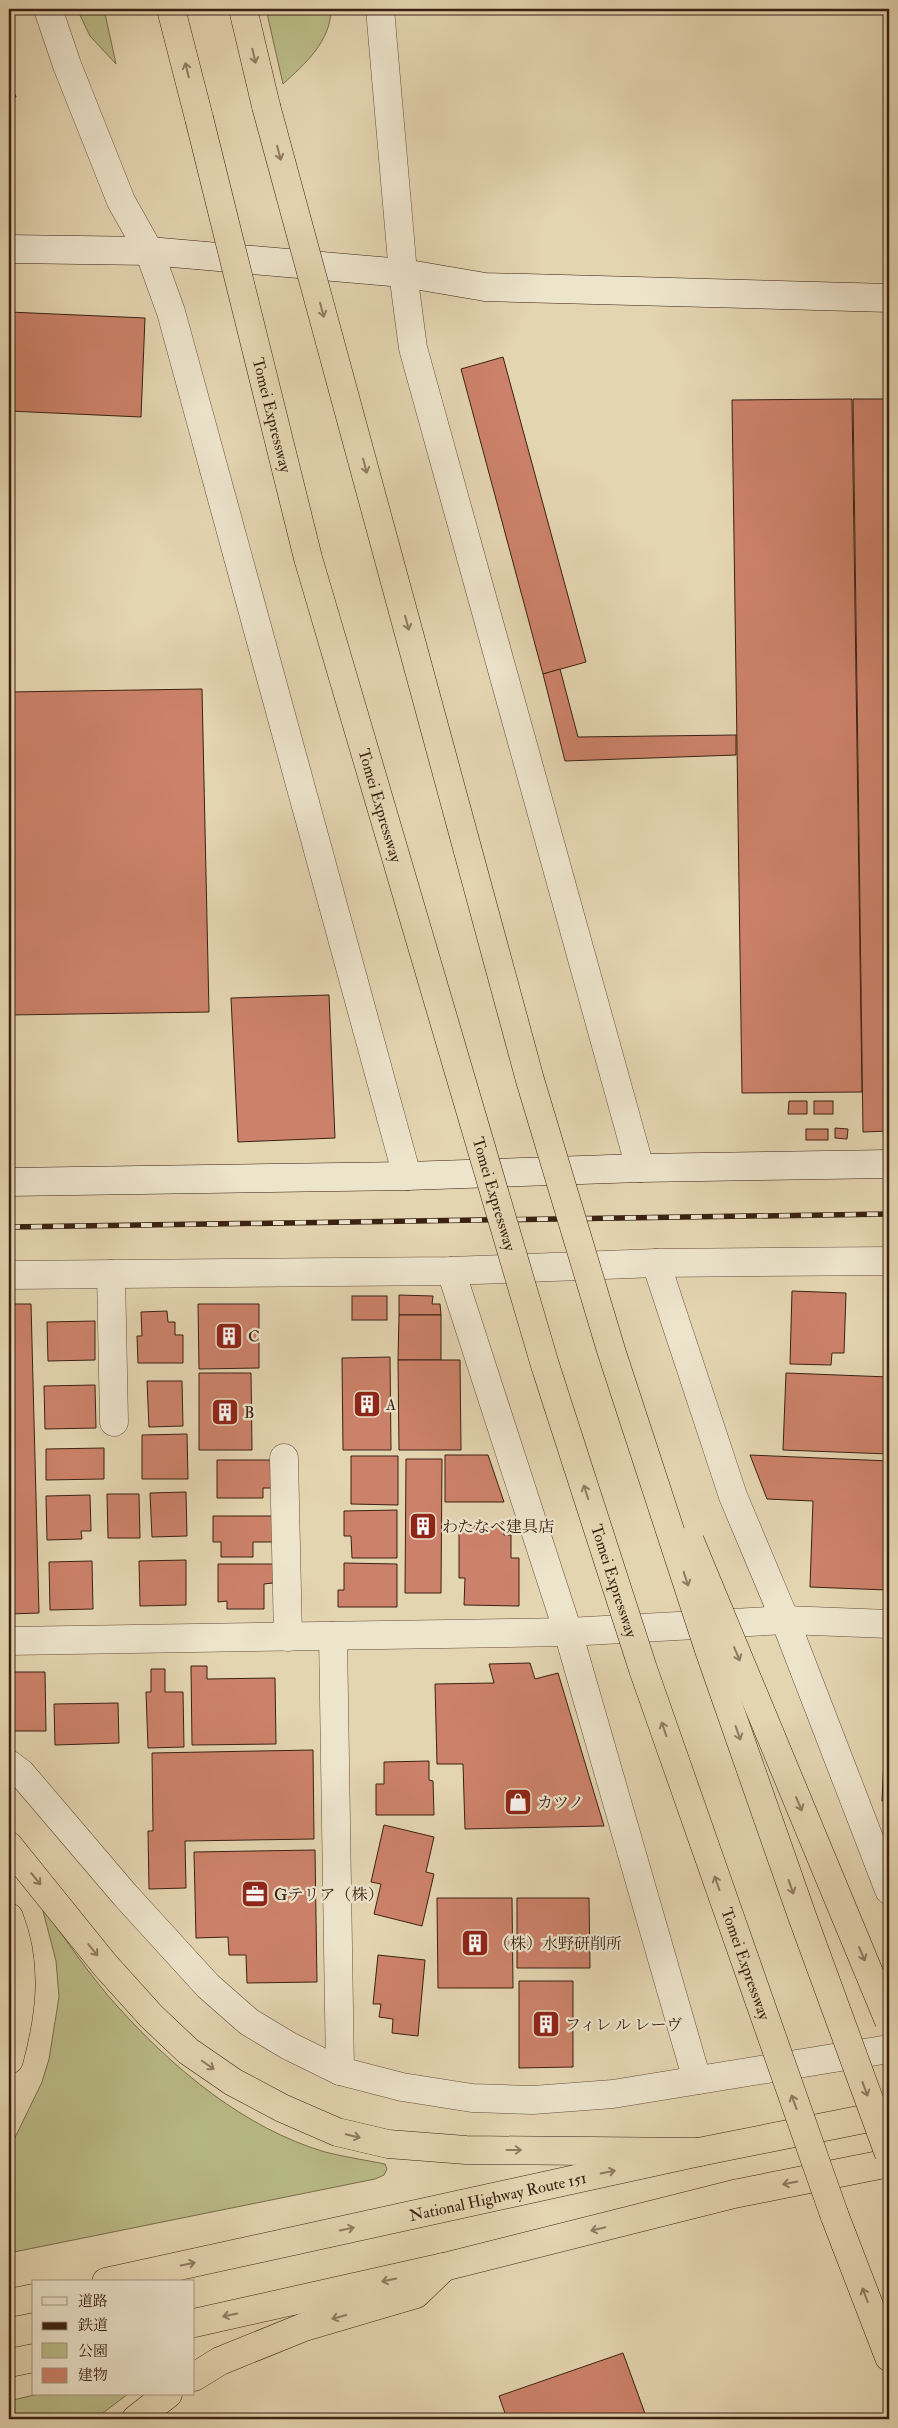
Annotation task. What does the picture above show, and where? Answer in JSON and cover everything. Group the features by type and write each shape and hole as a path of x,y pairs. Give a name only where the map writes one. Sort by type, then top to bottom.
{"highway":[{"name":"Tomei Expressway","path":"171,9 308,558 545,1365 643,1669 834,2214 889,2357"},
{"path":"243,9 266,106 530,1080 611,1350 709,1650 802,1916 889,2154"},
{"path":"611,1350 889,2021"},
{"path":"9,1846 105,1965 151,2016 188,2051 233,2082 290,2112 337,2132 388,2144 466,2150 699,2152"},
{"path":"9,1917 21,1963 22,1996 17,2029 9,2060"},
{"name":"National Highway Route 151","path":"115,2280 699,2152 889,2114"},
{"path":"195,2323 444,2268 734,2194 889,2163"},
{"path":"195,2376 220,2362 304,2327 416,2294 444,2268"},
{"path":"9,2303 32,2298"},
{"path":"9,2364 32,2358"},
{"path":"136,2419 165,2396"}],"street":[{"path":"48,9 67,65 121,201 149,251 171,312 408,1176"},
{"path":"380,9 403,273 412,348 640,1168"},
{"path":"9,249 149,251 403,273 485,287 889,298"},
{"path":"9,1182 408,1176 640,1168 889,1164"},
{"path":"9,1275 451,1271 656,1263 889,1261"},
{"path":"656,1263 733,1496 785,1620 889,1890"},
{"path":"451,1271 568,1632 697,2080"},
{"path":"111,1274 114,1422"},
{"path":"284,1458 288,1637"},
{"path":"9,1641 568,1632 785,1620 889,1624"},
{"path":"333,1636 340,2071"},
{"path":"9,1764 22,1773 124,1895 208,1986 249,2022 289,2046 340,2071 402,2087 480,2098 533,2100 613,2094 889,2049"}],"green space":[{"path":"77,9 104,9 116,64 90,36"},
{"path":"266,9 331,9 330,21 322,42 308,60 283,84"},
{"path":"42,1907 88,1971 118,2007 163,2052 212,2094 266,2128 295,2141 325,2152 385,2164 387,2169 384,2175 375,2179 9,2253 9,2150 42,2082 49,2059 59,1997 56,1961"},
{"path":"32,2395 125,2396 95,2419 9,2419 9,2401"}],"building":[{"path":"9,78 16,97 9,100"},
{"path":"9,312 145,318 141,417 9,411"},
{"path":"503,357 586,662 543,674 461,369"},
{"path":"852,399 862,1092 742,1093 732,400"},
{"path":"853,399 889,399 889,1131 863,1132"},
{"path":"560,669 578,737 736,735 736,755 565,761 543,674"},
{"path":"202,689 209,1012 9,1015 9,692"},
{"path":"329,995 335,1138 238,1142 231,998"},
{"path":"789,1101 807,1101 807,1114 788,1114"},
{"path":"814,1101 833,1101 833,1114 814,1114"},
{"path":"835,1128 848,1129 847,1139 835,1138"},
{"path":"806,1129 828,1129 828,1140 806,1140"},
{"path":"792,1291 846,1293 844,1353 832,1353 831,1365 790,1364"},
{"path":"399,1295 433,1296 432,1304 440,1304 441,1315 399,1315"},
{"path":"352,1296 387,1296 387,1320 352,1320"},
{"path":"9,1304 31,1304 39,1613 9,1614"},
{"name":"C","path":"198,1304 259,1304 259,1368 199,1369"},
{"path":"167,1311 168,1322 175,1322 175,1335 183,1335 183,1363 138,1363 137,1336 142,1336 141,1312"},
{"path":"399,1315 441,1315 441,1360 398,1360"},
{"path":"95,1321 95,1360 48,1361 47,1322"},
{"name":"A","path":"390,1357 391,1450 343,1450 342,1358"},
{"path":"398,1360 460,1360 461,1450 399,1450"},
{"name":"B","path":"199,1373 251,1373 252,1450 199,1450"},
{"path":"786,1373 889,1377 889,1454 783,1450"},
{"path":"147,1381 182,1381 183,1426 149,1427"},
{"path":"95,1385 96,1428 45,1429 44,1386"},
{"path":"187,1434 188,1479 142,1479 142,1435"},
{"path":"104,1448 104,1479 46,1480 46,1449"},
{"path":"445,1455 488,1455 504,1502 445,1502"},
{"path":"750,1455 889,1461 887,1590 810,1587 813,1501 767,1499"},
{"path":"351,1456 398,1456 398,1505 351,1504"},
{"name":"わたなべ建具店","path":"406,1459 442,1459 441,1593 405,1593"},
{"path":"217,1460 271,1460 271,1488 263,1488 263,1498 217,1498"},
{"path":"186,1492 187,1536 152,1537 150,1493"},
{"path":"107,1494 139,1494 140,1538 108,1538"},
{"path":"90,1495 91,1531 81,1531 82,1539 47,1540 46,1496"},
{"path":"397,1510 397,1558 352,1558 351,1536 344,1536 344,1511"},
{"path":"213,1516 273,1516 273,1542 253,1542 253,1557 221,1557 221,1542 213,1542"},
{"path":"459,1526 503,1526 504,1535 511,1535 511,1558 519,1558 519,1606 464,1605 465,1578 459,1578"},
{"path":"186,1560 186,1605 140,1606 139,1561"},
{"path":"92,1561 93,1609 50,1610 49,1562"},
{"path":"344,1563 397,1564 397,1607 338,1607 338,1590 344,1590"},
{"path":"218,1564 274,1564 273,1583 264,1584 264,1609 227,1609 227,1601 218,1602"},
{"path":"530,1663 535,1679 558,1673 604,1826 465,1829 463,1764 437,1764 435,1684 494,1683 489,1664"},
{"path":"191,1666 207,1666 207,1679 275,1678 276,1744 192,1745"},
{"path":"151,1669 165,1669 165,1692 183,1692 184,1747 148,1748 146,1692 151,1692"},
{"path":"9,1672 45,1672 46,1731 9,1731"},
{"path":"118,1703 119,1743 55,1745 54,1704"},
{"path":"886,1716 889,1716 889,1802 882,1801"},
{"path":"313,1750 314,1839 185,1841 186,1888 149,1889 148,1831 153,1831 152,1753"},
{"path":"429,1761 429,1780 433,1781 434,1815 376,1815 376,1784 384,1784 384,1762"},
{"path":"384,1825 434,1837 426,1872 434,1874 422,1926 374,1914 381,1884 371,1882"},
{"name":"Gテリア（株）","path":"315,1850 317,1982 247,1983 246,1955 229,1955 228,1937 196,1938 194,1852"},
{"name":"（株）水野研削所","path":"437,1898 512,1898 513,1988 438,1988"},
{"path":"517,1898 589,1898 590,1968 517,1968"},
{"path":"378,1955 425,1960 418,2036 392,2033 393,2019 379,2017 381,2004 373,2004"},
{"name":"フィレ ル レーヴ","path":"519,1981 573,1981 573,2067 519,2068"},
{"path":"623,2353 647,2419 507,2419 499,2396"}],"railway":[{"path":"9,1227 889,1214"}],"place":[{"name":"C","path":"229,1336"},
{"name":"A","path":"367,1404"},
{"name":"B","path":"225,1412"},
{"name":"わたなべ建具店","path":"423,1526"},
{"name":"カツノ","path":"518,1802"},
{"name":"Gテリア（株）","path":"255,1894"},
{"name":"（株）水野研削所","path":"475,1943"},
{"name":"フィレ ル レーヴ","path":"546,2024"}]}
